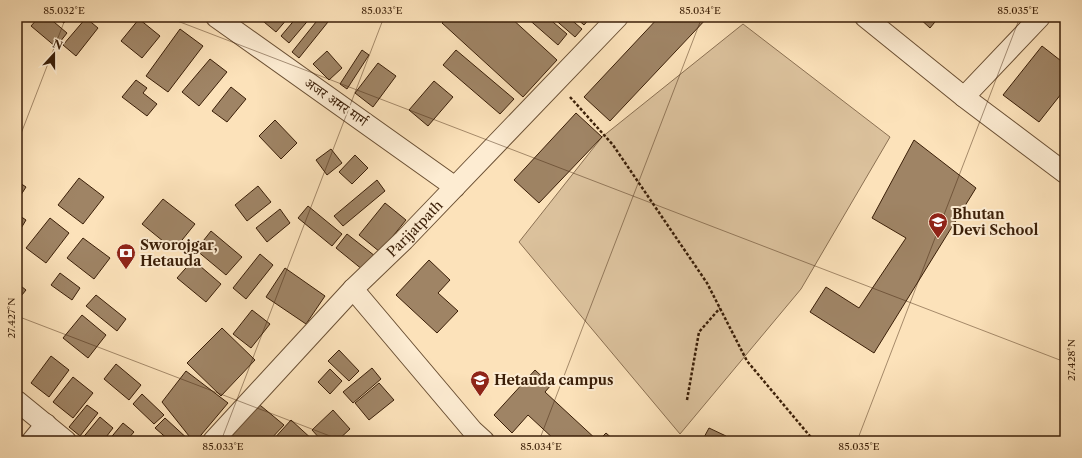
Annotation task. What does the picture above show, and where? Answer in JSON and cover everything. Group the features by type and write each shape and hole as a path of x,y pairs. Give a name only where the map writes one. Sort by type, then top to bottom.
{"street":[{"name":"अजर अमर मार्ग","path":"216,17 455,187"},
{"name":"Parijatpath","path":"213,441 353,289 404,240 618,17"},
{"path":"865,17 964,97 1065,173"},
{"path":"964,97 1040,17"},
{"path":"353,289 474,438"},
{"path":"17,401 66,441"},
{"path":"32,441 46,424"}],"path":[{"path":"557,82 613,145 707,283 747,361 814,441"},
{"path":"687,400 700,332 720,308"}],"shaded area":[{"path":"743,24 890,137 801,289 680,434 519,242 602,137"}],"building":[{"path":"39,17 48,17 67,33 56,47 31,26"},
{"path":"56,17 69,17 64,23"},
{"path":"258,17 286,17 288,18 276,32"},
{"path":"297,17 311,17 289,43 281,36"},
{"path":"320,17 332,17 299,58 292,52"},
{"path":"448,17 510,17 557,60 523,97 442,23"},
{"path":"526,17 547,17 567,34 558,45"},
{"path":"552,17 568,17 582,29 575,37"},
{"path":"575,17 591,17 584,25"},
{"path":"659,17 708,17 610,121 584,97"},
{"path":"918,17 939,17 930,28"},
{"path":"86,18 98,28 76,56 63,45"},
{"path":"139,19 160,36 142,58 121,41"},
{"path":"180,29 203,46 168,92 146,76"},
{"path":"1042,46 1065,64 1065,89 1039,122 1003,95"},
{"path":"362,50 369,55 347,89 340,84"},
{"path":"456,50 514,99 500,114 443,65"},
{"path":"327,51 342,68 329,80 313,64"},
{"path":"210,59 227,72 199,106 182,92"},
{"path":"378,63 396,76 373,107 355,93"},
{"path":"136,80 147,88 143,93 157,104 147,116 122,97"},
{"path":"434,81 453,97 428,126 409,110"},
{"path":"231,87 246,99 227,122 212,111"},
{"path":"576,113 602,137 539,203 514,180"},
{"path":"275,120 297,143 281,159 259,136"},
{"path":"914,140 976,188 874,353 810,312 826,287 859,308 906,238 872,218"},
{"path":"331,149 342,163 327,175 316,160"},
{"path":"355,155 368,168 352,184 339,172"},
{"path":"79,178 104,197 83,224 58,205"},
{"path":"377,180 385,191 343,226 334,216"},
{"path":"17,181 26,187 17,201"},
{"path":"258,186 271,202 247,221 235,205"},
{"path":"163,199 195,224 174,250 142,224"},
{"path":"385,203 406,220 380,252 359,235"},
{"path":"308,206 342,234 332,246 298,218"},
{"path":"280,209 290,223 267,242 256,228"},
{"path":"17,214 26,220 17,235"},
{"path":"50,218 69,233 46,263 26,248"},
{"path":"211,231 242,257 226,275 196,250"},
{"path":"347,234 375,256 363,270 336,248"},
{"path":"83,238 110,258 94,279 67,258"},
{"path":"260,254 273,265 246,299 233,288"},
{"path":"193,260 221,284 206,302 177,278"},
{"path":"429,260 450,280 438,293 458,311 437,333 396,295"},
{"path":"285,268 325,296 306,324 266,297"},
{"path":"60,273 80,288 72,300 51,285"},
{"path":"17,283 26,290 17,301"},
{"path":"96,295 126,319 117,331 86,306"},
{"path":"252,310 270,324 251,348 233,334"},
{"path":"82,315 106,335 88,358 63,338"},
{"path":"222,328 255,360 221,396 187,363"},
{"path":"339,350 359,371 349,381 328,361"},
{"path":"51,356 69,370 49,397 31,383"},
{"path":"116,364 141,385 129,400 104,379"},
{"path":"372,368 381,379 353,403 343,392"},
{"path":"330,369 342,381 330,394 318,382"},
{"path":"535,370 551,385 545,392 598,441 556,441 528,415 512,433 494,415"},
{"path":"186,371 228,403 196,441 193,441 162,402"},
{"path":"73,377 93,393 73,418 53,402"},
{"path":"379,383 394,400 369,420 355,403"},
{"path":"142,394 164,415 154,424 133,404"},
{"path":"255,401 284,425 269,441 221,441"},
{"path":"87,405 98,413 80,436 69,427"},
{"path":"333,410 350,429 337,441 322,441 312,430"},
{"path":"100,417 113,428 103,441 81,440"},
{"path":"165,418 190,441 170,441 155,428"},
{"path":"291,420 314,441 272,441"},
{"path":"123,423 134,432 126,441 108,441"},
{"path":"709,428 726,436 724,441 702,441"},
{"path":"606,433 615,441 598,441"}],"place":[{"name":"Bhutan Devi School","path":"938,239"},
{"name":"Sworojgar, Hetauda","path":"126,270"},
{"name":"Hetauda campus","path":"480,397"}]}
